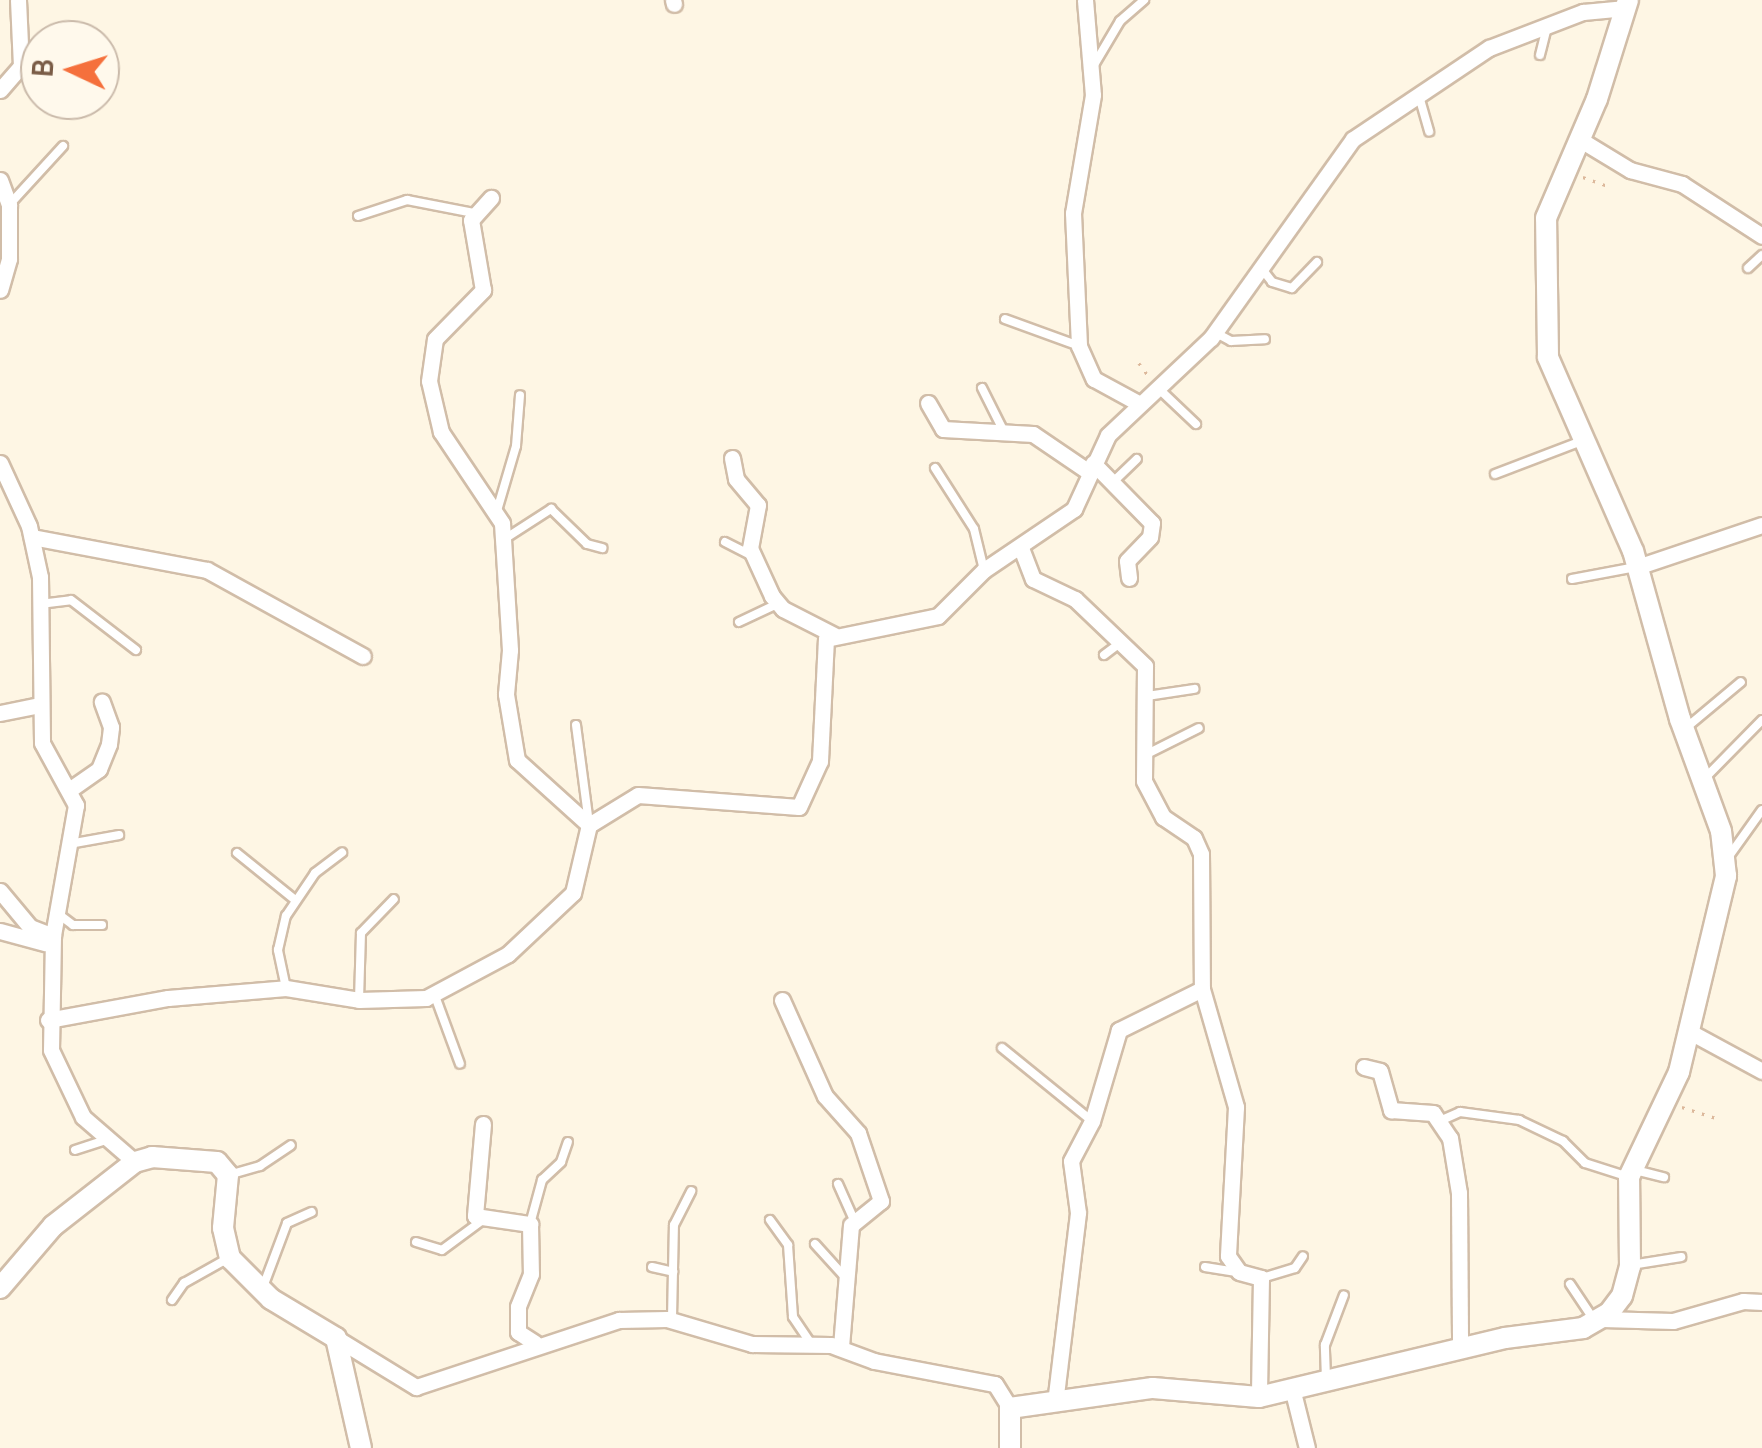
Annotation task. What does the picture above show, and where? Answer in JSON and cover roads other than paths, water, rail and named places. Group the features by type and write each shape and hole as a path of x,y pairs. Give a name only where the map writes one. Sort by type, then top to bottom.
{"street":[{"path":"18,0 20,44"},
{"path":"1086,0 1092,69 1073,213 1079,346 1094,379 1140,404"},
{"path":"48,1020 168,998 286,988 358,1000 435,996 508,954 573,893 589,825 638,795 799,807 820,761 822,646 834,635 938,616 984,570 1074,509 1108,435 1214,332 1340,151 1488,48 1583,12 1627,4 1543,231 1548,357 1637,566 1725,863 1722,902 1690,1032 1630,1173 1630,1266 1622,1296 1599,1321"},
{"path":"0,90 20,67"},
{"path":"1579,139 1630,170 1682,184 1762,236"},
{"path":"0,180 9,205 0,290"},
{"path":"491,198 474,213 486,282 436,340 429,381 441,432 496,514 506,538 506,694 517,760 589,825"},
{"path":"928,403 936,422 953,434 1004,432 1046,438 1113,482 1152,523 1150,537 1127,561 1129,578"},
{"path":"732,458 736,479 758,505 751,555 777,604 834,635"},
{"path":"0,463 32,537 40,604 42,743 72,788 76,805 52,941 48,1020 51,1050 68,1096 135,1162"},
{"path":"1637,566 1762,525"},
{"path":"32,537 207,570 363,656"},
{"path":"1021,548 1033,579 1075,600 1145,666 1142,756 1155,805 1200,844 1202,989 1236,1107 1225,1236 1239,1272 1261,1278 1258,1397"},
{"path":"72,788 98,769 110,744 112,727 102,702"},
{"path":"0,713 40,706"},
{"path":"0,892 30,928 52,941"},
{"path":"0,931 52,941"},
{"path":"1055,1402 1078,1213 1071,1161 1092,1122 1120,1030 1202,989"},
{"path":"782,1000 825,1096 858,1133 881,1201 854,1220 844,1276 841,1347"},
{"path":"1690,1032 1762,1071"},
{"path":"1364,1068 1380,1071 1392,1110 1442,1120 1459,1193 1460,1349"},
{"path":"483,1124 484,1169 474,1205 480,1222 530,1224 531,1274 518,1307 518,1332 535,1344"},
{"path":"0,1288 52,1226 135,1162 190,1158 216,1162 228,1175 223,1228 230,1258 262,1291 416,1387 535,1344 620,1320 676,1320 752,1344 841,1347 874,1362 995,1384 1010,1408 1010,1448"},
{"path":"1010,1408 1153,1388 1258,1397 1599,1321 1673,1320 1743,1301 1762,1302"},
{"path":"336,1338 361,1448"},
{"path":"1292,1388 1307,1448"}],"lane":[{"path":"1092,69 1120,21 1144,0"},
{"path":"1540,56 1547,25"},
{"path":"1419,96 1429,132"},
{"path":"9,205 63,146"},
{"path":"358,216 407,200 474,213"},
{"path":"1748,268 1762,255"},
{"path":"1259,266 1272,282 1292,288 1317,262"},
{"path":"1005,319 1079,346"},
{"path":"1214,332 1231,341 1264,339"},
{"path":"982,388 1004,432"},
{"path":"1159,389 1196,424"},
{"path":"496,514 516,446 520,395"},
{"path":"1495,474 1584,440"},
{"path":"1113,482 1137,459"},
{"path":"935,468 974,529 984,570"},
{"path":"506,538 551,509 587,544 602,548"},
{"path":"724,542 751,555"},
{"path":"1572,580 1637,566"},
{"path":"40,604 71,600 136,650"},
{"path":"739,622 777,604"},
{"path":"1104,654 1122,642"},
{"path":"1684,729 1741,682"},
{"path":"1147,696 1194,689"},
{"path":"1702,781 1762,720"},
{"path":"576,725 589,825"},
{"path":"1142,756 1199,728"},
{"path":"1725,863 1762,810"},
{"path":"68,844 119,836"},
{"path":"286,988 278,950 294,899 342,852"},
{"path":"237,853 294,899"},
{"path":"358,1000 362,933 394,899"},
{"path":"57,914 72,926 102,925"},
{"path":"435,996 460,1064"},
{"path":"1002,1048 1092,1122"},
{"path":"1442,1120 1460,1112 1519,1120 1563,1142 1585,1164 1664,1177"},
{"path":"76,1150 109,1139"},
{"path":"530,1224 542,1180 560,1162 568,1142"},
{"path":"228,1175 260,1166 290,1145"},
{"path":"838,1184 854,1220"},
{"path":"676,1320 670,1317 677,1210 690,1191"},
{"path":"262,1291 286,1223 312,1212"},
{"path":"770,1220 788,1245 798,1332 818,1344"},
{"path":"416,1242 442,1250 480,1222"},
{"path":"815,1244 844,1276"},
{"path":"1261,1278 1295,1268 1303,1256"},
{"path":"1630,1266 1681,1257"},
{"path":"172,1300 184,1283 230,1258"},
{"path":"652,1267 673,1272"},
{"path":"1205,1268 1239,1272"},
{"path":"1570,1284 1599,1321"},
{"path":"1326,1383 1326,1345 1344,1295"}]}
